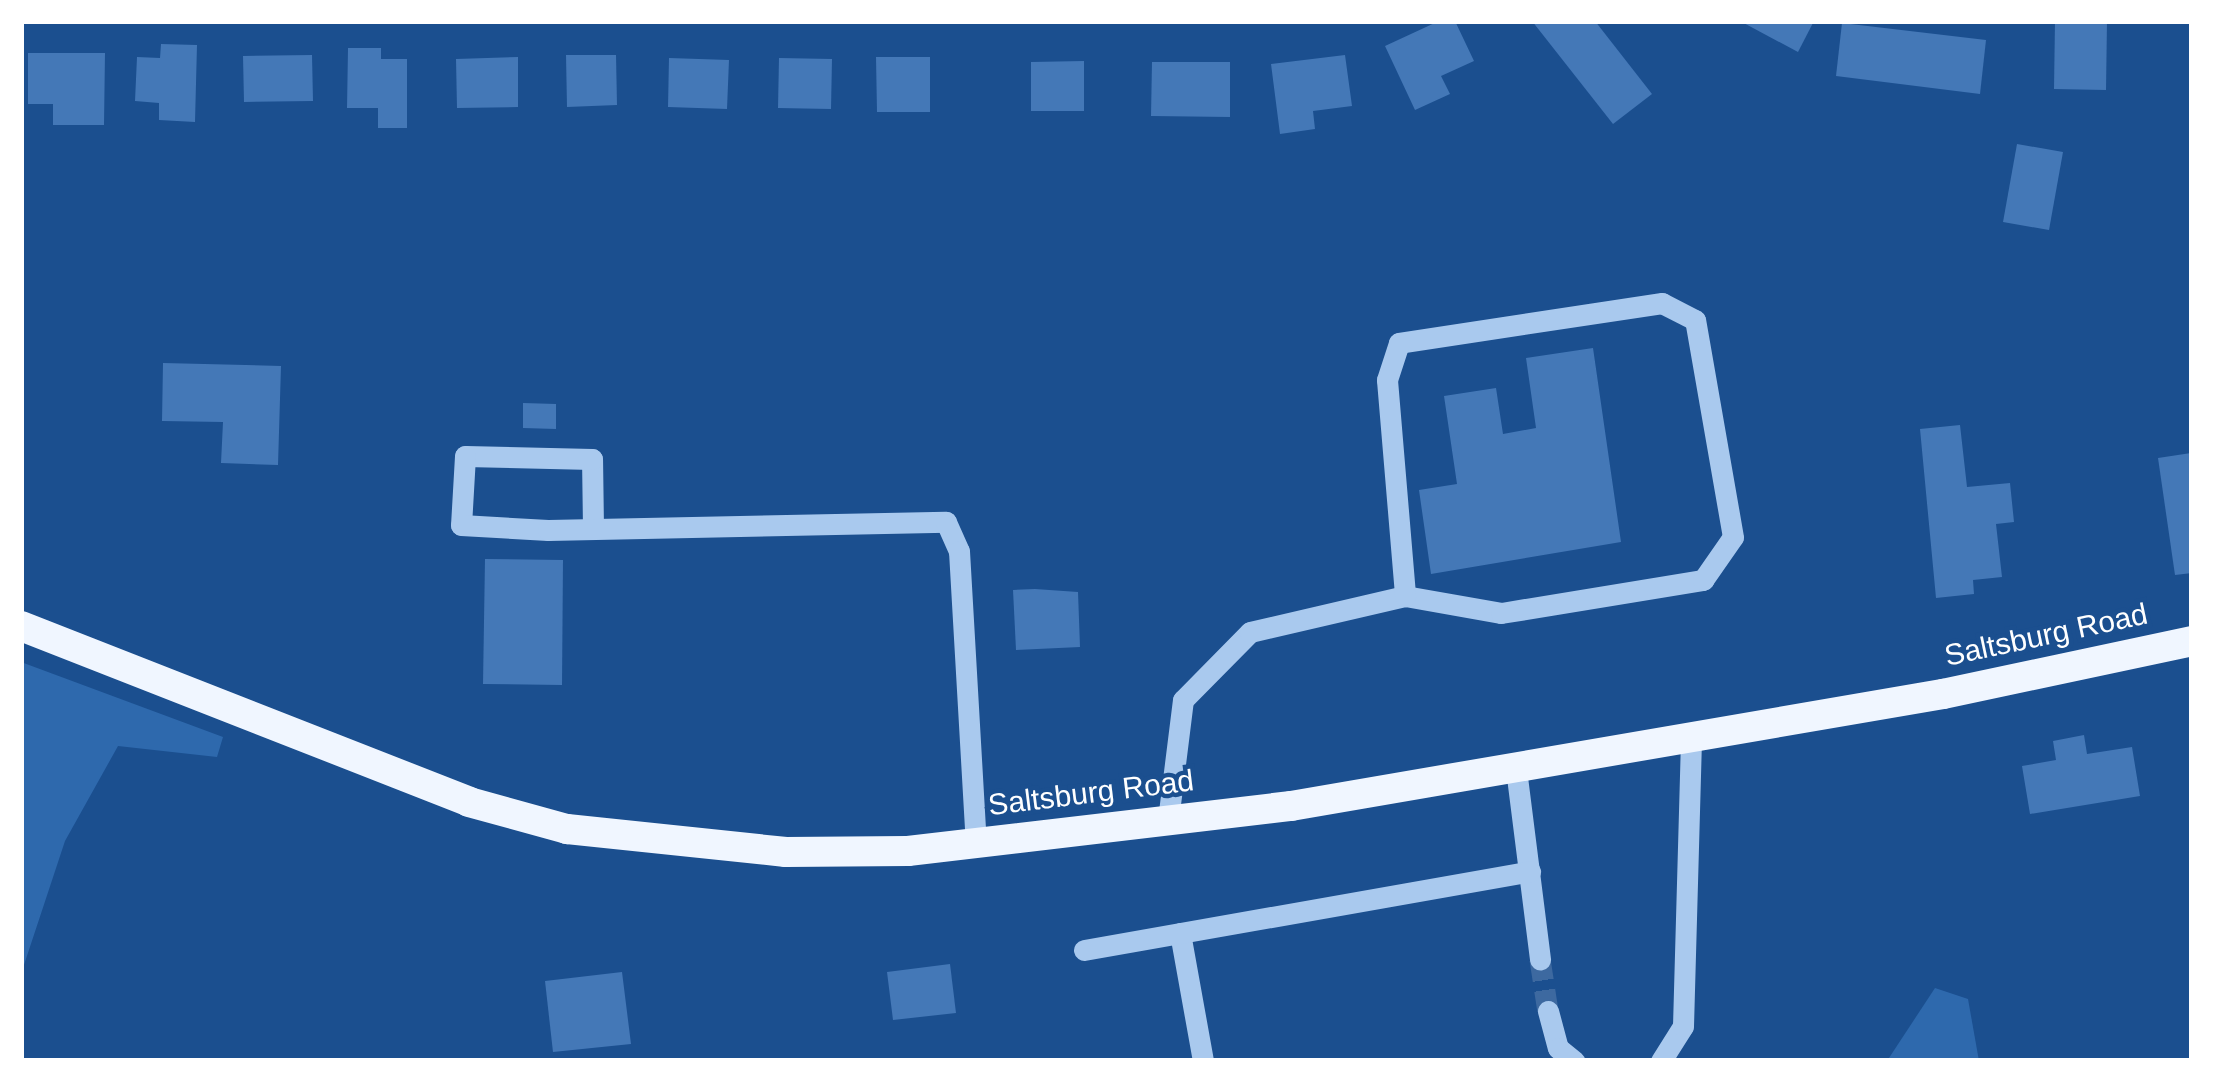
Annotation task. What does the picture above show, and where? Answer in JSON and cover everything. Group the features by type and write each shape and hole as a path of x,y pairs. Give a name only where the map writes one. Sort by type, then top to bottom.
{"main road":[{"name":"Saltsburg Road","path":"21,626 469,802 567,830 786,852 976,843 1516,769 2192,641"}],"lane":[{"path":"1168,820 1183,700 1250,632 1405,596 1501,614 1703,580 1733,537 1696,320 1662,303 1399,343 1387,380 1405,596"},
{"path":"593,528 592,459 465,456 461,525 593,528 946,522 959,550 976,843"},
{"path":"1661,1061 1683,1025 1691,738"},
{"path":"1516,769 1540,959"},
{"path":"1084,950 1530,872"},
{"path":"1180,933 1203,1061"},
{"path":"1548,1010 1558,1048 1574,1061"}],"shaded area":[{"path":"21,662 223,737 217,757 118,746 65,841 21,974"},
{"path":"1935,988 1968,999 1979,1061 1887,1061"}],"building":[{"path":"1439,21 1455,21 1474,61 1441,76 1450,94 1415,110 1385,46"},
{"path":"1532,21 1595,21 1652,94 1613,124"},
{"path":"1740,21 1814,21 1798,52"},
{"path":"2055,21 2107,21 2106,90 2054,89"},
{"path":"1842,23 1986,40 1980,94 1836,76"},
{"path":"161,44 197,45 195,122 159,120 159,103 135,101 137,57 160,58"},
{"path":"348,48 381,48 381,59 407,59 407,128 378,128 378,108 347,108"},
{"path":"28,53 105,53 104,125 53,125 53,104 28,104"},
{"path":"312,55 313,101 244,102 243,56"},
{"path":"566,55 616,55 617,105 567,107"},
{"path":"1345,55 1352,106 1313,111 1315,129 1280,134 1271,64"},
{"path":"518,57 518,107 457,108 456,59"},
{"path":"876,57 930,57 930,112 877,112"},
{"path":"669,58 729,60 727,109 668,107"},
{"path":"779,58 832,59 831,109 778,108"},
{"path":"1084,61 1084,111 1031,111 1031,62"},
{"path":"1152,62 1230,62 1230,117 1151,116"},
{"path":"2017,144 2063,152 2049,230 2003,222"},
{"path":"1593,348 1621,542 1431,574 1419,490 1457,484 1444,396 1496,388 1503,434 1536,428 1526,358"},
{"path":"163,363 281,366 278,465 221,463 223,422 162,421"},
{"path":"523,403 556,404 556,429 523,428"},
{"path":"1960,425 1967,487 2010,483 2014,522 1996,524 2002,577 1973,580 1974,594 1936,598 1920,429"},
{"path":"2191,453 2192,573 2175,575 2158,458"},
{"path":"485,559 563,560 562,685 483,684"},
{"path":"1013,590 1078,592 1080,647 1016,650"},
{"path":"2084,735 2087,754 2132,747 2140,796 2030,814 2022,766 2056,760 2053,741"},
{"path":"950,964 956,1013 893,1020 887,972"},
{"path":"622,972 631,1044 553,1052 545,981"}],"tunnel":[{"path":"1540,959 1548,1011"}]}
